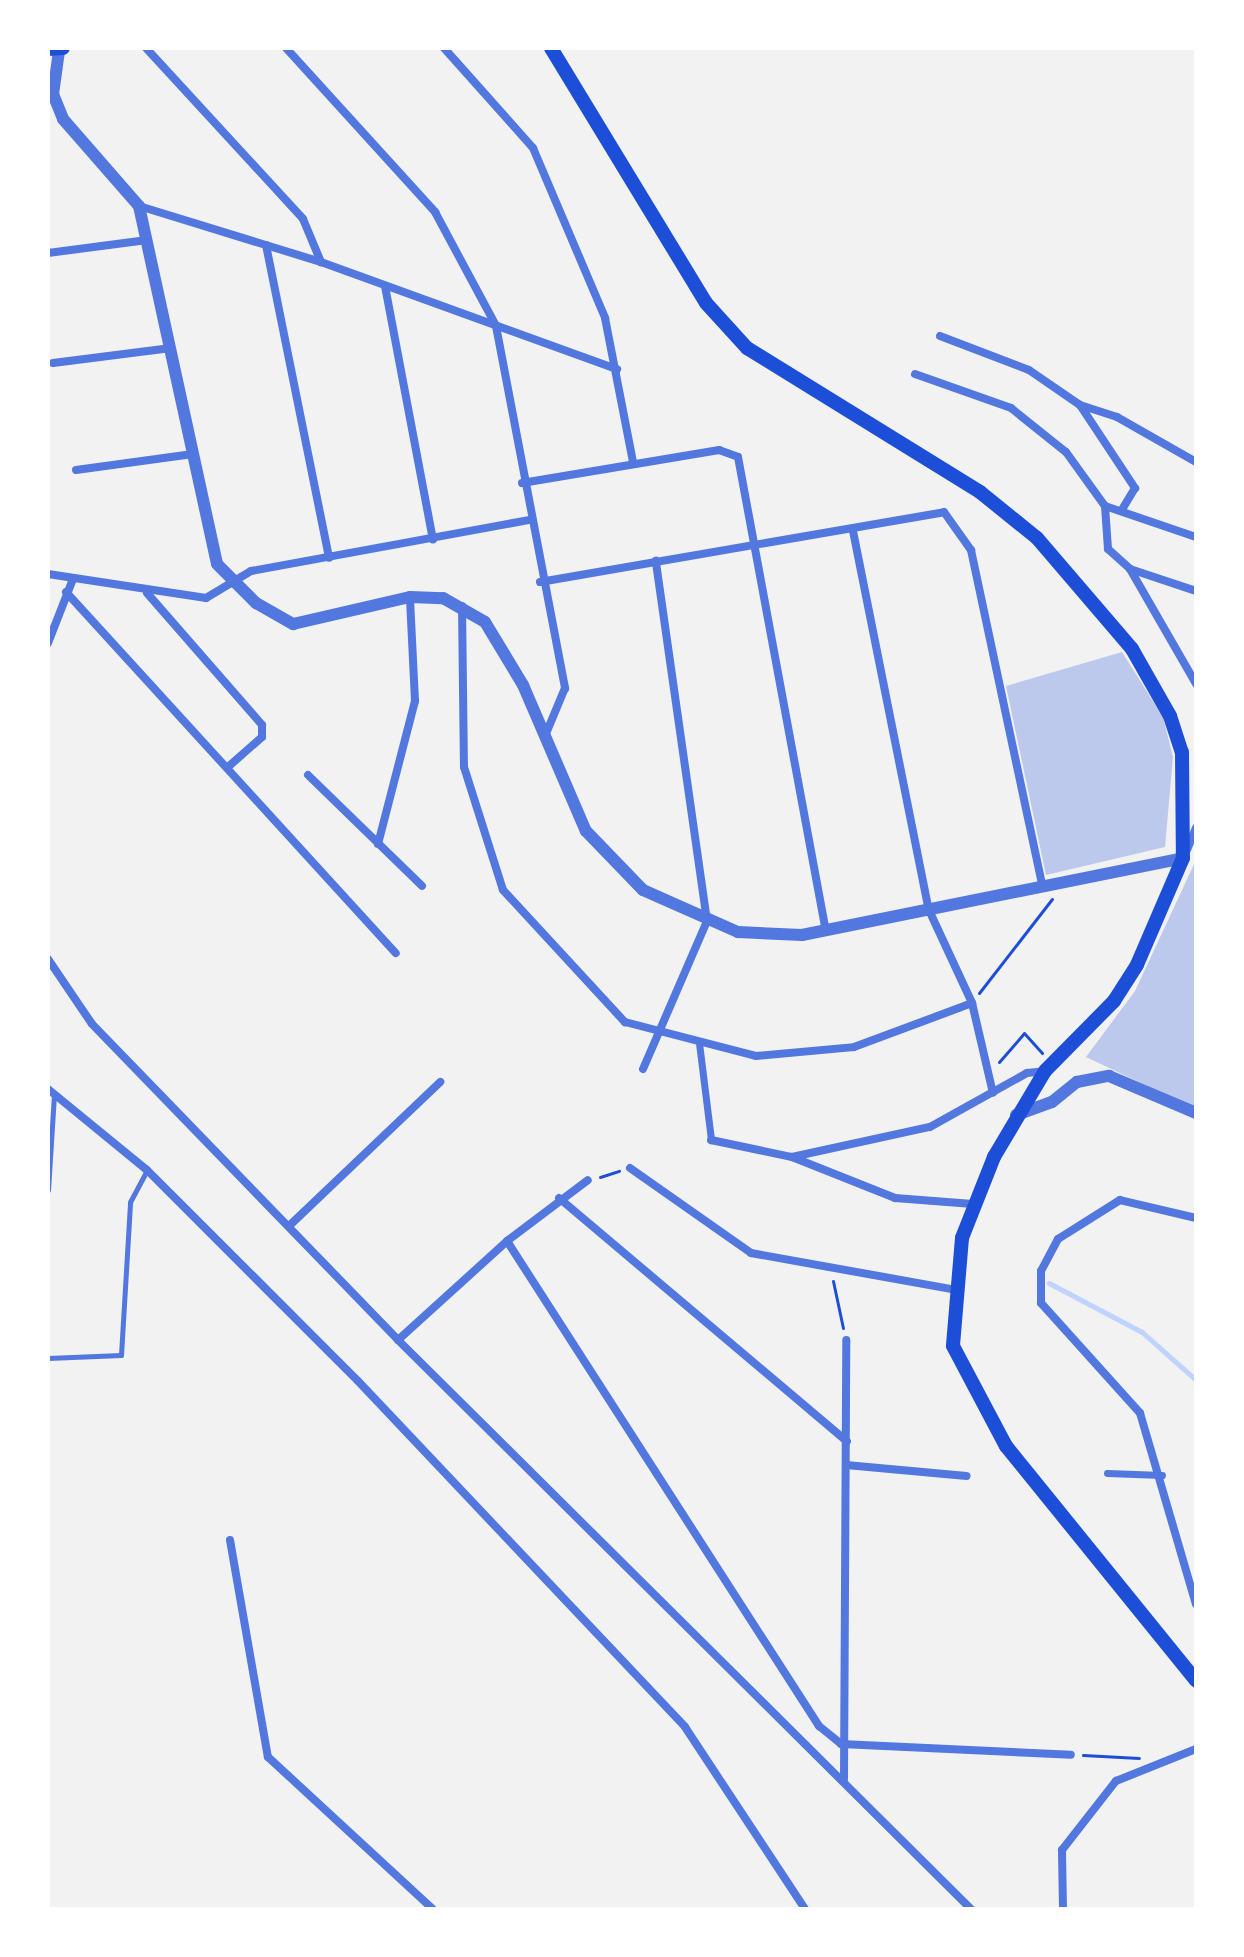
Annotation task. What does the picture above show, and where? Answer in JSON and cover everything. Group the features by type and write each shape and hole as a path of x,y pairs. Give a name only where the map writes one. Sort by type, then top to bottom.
{"main road":[{"path":"551,48 706,303 747,348 980,492 1037,538 1094,601 1170,716 1182,752 1183,858 1137,965 1114,1001 1045,1064 1016,1115 973,1204 952,1289 953,1346 1006,1446 1196,1681"}],"street":[{"path":"146,48 303,219 321,262"},
{"path":"286,48 435,212 496,326 528,520 565,688 545,737"},
{"path":"444,48 533,148 605,318 633,462"},
{"path":"56,50 50,100 79,141 139,206 217,564 293,624 410,597 462,605 485,622 508,655 586,831 643,890 707,921 738,932 826,931 1183,858 1196,828"},
{"path":"139,206 321,262 617,369"},
{"path":"48,253 147,240"},
{"path":"266,245 329,558"},
{"path":"385,286 433,539"},
{"path":"940,336 1029,370 1080,405 1117,417 1196,462"},
{"path":"53,363 171,348"},
{"path":"915,374 1011,408 1066,452 1105,506 1105,541 1130,569 1196,684"},
{"path":"1080,405 1135,488 1121,511"},
{"path":"522,483 633,462 733,453 826,931"},
{"path":"76,470 193,454"},
{"path":"1105,506 1196,537"},
{"path":"540,582 752,545 853,531 944,512 954,518 971,550 1042,885"},
{"path":"48,574 146,593 206,598 235,580 329,558 528,520"},
{"path":"853,531 928,908 972,1003 993,1093"},
{"path":"643,1069 707,921 656,561"},
{"path":"1130,569 1196,591"},
{"path":"48,643 73,579"},
{"path":"66,592 396,953"},
{"path":"146,593 262,725 262,737 228,767"},
{"path":"378,844 415,701 410,597"},
{"path":"462,605 464,767 503,890 625,1022 756,1056 854,1047 972,1003"},
{"path":"308,775 422,886"},
{"path":"48,959 92,1024 398,1340 971,1909"},
{"path":"699,1043 711,1140 792,1157 895,1198 973,1204"},
{"path":"792,1157 930,1127 1045,1064"},
{"path":"1016,1115 1052,1102 1077,1082 1109,1076 1196,1113"},
{"path":"289,1226 440,1082"},
{"path":"51,1089 147,1170 685,1727 805,1909"},
{"path":"630,1168 751,1253 952,1289"},
{"path":"398,1340 507,1241 559,1198 588,1180"},
{"path":"559,1198 847,1441"},
{"path":"1196,1218 1120,1200 1058,1239 1041,1271 1041,1303 1140,1413 1162,1475 1196,1604"},
{"path":"507,1241 803,1711 841,1744 1071,1755"},
{"path":"844,1780 841,1744 846,1340"},
{"path":"846,1465 966,1476"},
{"path":"1107,1473 1162,1475"},
{"path":"230,1540 268,1757 433,1909"},
{"path":"1063,1909 1062,1850 1116,1781 1196,1749"}],"lane":[{"path":"48,1190 51,1089"},
{"path":"48,1358 121,1355 130,1202 147,1170"}],"path":[{"path":"972,1003 1043,917 1061,881"},
{"path":"990,1072 1024,1033 1045,1064"},
{"path":"588,1180 630,1168"},
{"path":"829,1266 846,1340"},
{"path":"1071,1755 1143,1758"}],"building":[{"path":"1122,652 1163,717 1173,757 1165,847 1046,875 1006,686"},
{"path":"1196,860 1196,1109 1086,1057 1135,991"}],"waterway":[{"path":"1049,1283 1142,1332 1196,1380"}]}
